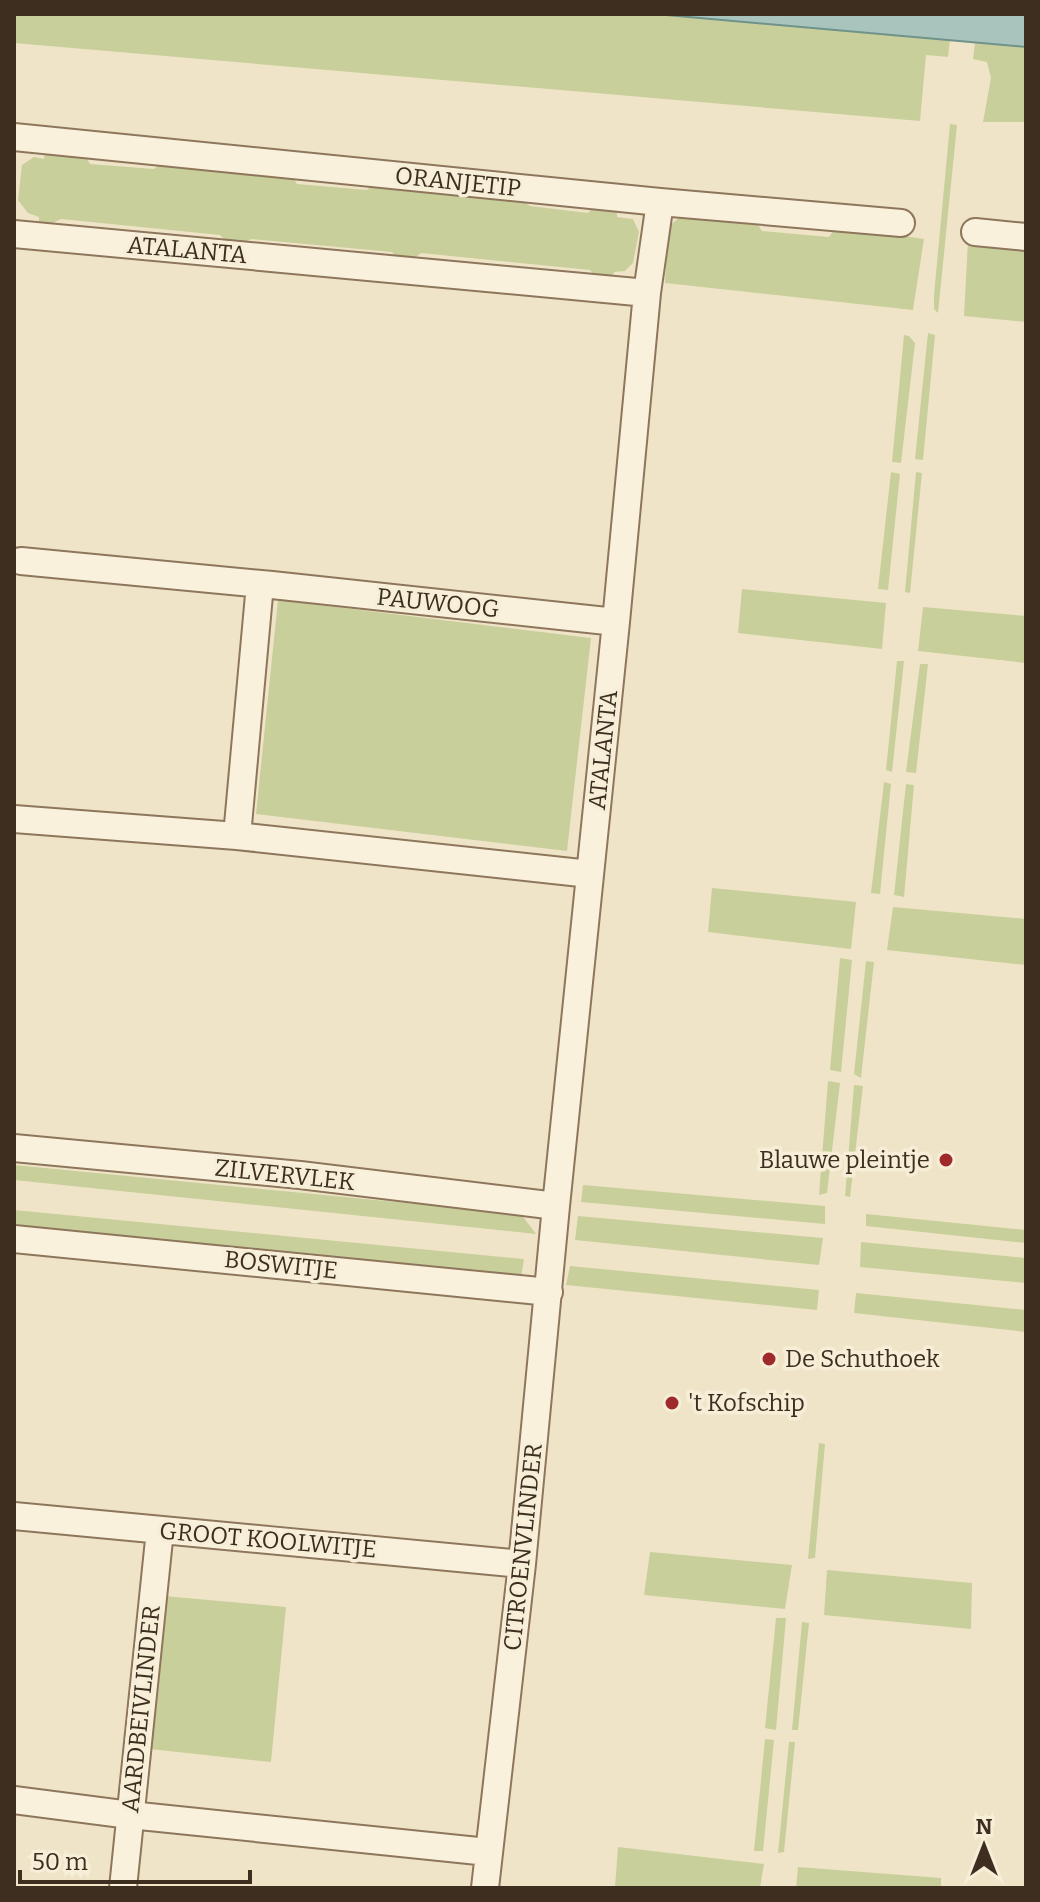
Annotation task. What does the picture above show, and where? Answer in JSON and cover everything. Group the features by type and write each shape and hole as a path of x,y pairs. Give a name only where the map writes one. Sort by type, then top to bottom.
{"street":[{"name":"ORANJETIP","path":"14,137 901,223"},
{"name":"ATALANTA","path":"556,1206 647,293 660,202"},
{"path":"975,232 1026,237"},
{"name":"ATALANTA","path":"14,234 647,293"},
{"name":"PAUWOOG","path":"21,561 616,622"},
{"path":"237,836 260,584"},
{"path":"14,819 237,836 590,874"},
{"name":"ZILVERVLEK","path":"14,1148 300,1175 556,1206"},
{"name":"CITROENVLINDER","path":"485,1888 522,1564 556,1206"},
{"name":"BOSWITJE","path":"14,1239 549,1292"},
{"name":"GROOT KOOLWITJE","path":"14,1516 522,1564"},
{"name":"AARDBEIVLINDER","path":"123,1888 160,1530"},
{"path":"14,1800 488,1852"}],"green space":[{"path":"14,14 655,14 950,40 948,57 926,55 920,121 14,43"},
{"path":"975,43 1026,47 1026,122 983,122 991,78 987,62 973,59"},
{"path":"950,124 957,125 938,313 934,309 934,295"},
{"path":"45,150 83,152 90,164 154,169 162,163 291,175 297,184 367,190 375,182 514,195 530,206 588,213 595,205 617,206 617,217 633,219 639,232 633,263 625,271 614,272 610,283 597,278 590,270 421,253 411,261 398,260 392,252 251,239 243,244 229,244 220,235 61,219 39,225 39,217 28,213 18,200 22,165 34,157 44,159"},
{"path":"680,217 757,223 762,231 829,237 834,230 843,227 924,239 913,310 665,283 668,227"},
{"path":"968,241 1026,247 1026,322 964,316"},
{"path":"928,333 935,335 923,460 915,459"},
{"path":"904,335 915,343 901,463 892,462"},
{"path":"891,472 900,474 888,590 878,589"},
{"path":"916,472 922,473 910,593 905,592"},
{"path":"742,589 886,603 882,649 738,633"},
{"path":"278,600 591,638 567,851 256,814"},
{"path":"923,607 1026,616 1026,663 918,651"},
{"path":"897,661 904,661 892,772 886,770"},
{"path":"920,664 928,664 916,773 906,772"},
{"path":"884,782 891,784 880,894 871,893"},
{"path":"906,784 914,785 904,897 894,895"},
{"path":"712,888 856,902 851,949 708,932"},
{"path":"893,907 1026,919 1026,965 887,950"},
{"path":"840,958 852,960 841,1072 830,1070"},
{"path":"866,961 874,962 861,1078 854,1074"},
{"path":"828,1081 840,1083 827,1193 819,1195"},
{"path":"854,1085 863,1086 850,1197 845,1196"},
{"path":"14,1165 521,1214 536,1234 14,1180"},
{"path":"583,1185 825,1206 825,1224 581,1202"},
{"path":"14,1210 524,1259 521,1278 14,1228"},
{"path":"866,1214 1026,1230 1026,1243 866,1226"},
{"path":"578,1216 823,1238 819,1265 575,1240"},
{"path":"861,1242 1026,1258 1026,1283 860,1267"},
{"path":"570,1266 819,1290 817,1310 566,1285"},
{"path":"856,1293 1026,1310 1026,1332 854,1313"},
{"path":"819,1443 825,1444 815,1558 808,1559"},
{"path":"650,1552 792,1565 785,1609 644,1595"},
{"path":"827,1570 972,1583 971,1629 824,1615"},
{"path":"164,1596 286,1607 271,1762 150,1749"},
{"path":"776,1618 786,1618 776,1730 765,1728"},
{"path":"802,1622 809,1623 798,1730 792,1730"},
{"path":"765,1739 774,1740 763,1851 754,1851"},
{"path":"789,1742 795,1742 784,1852 778,1853"},
{"path":"618,1847 764,1864 760,1888 615,1887"},
{"path":"798,1867 941,1878 941,1888 796,1888"}],"water":[{"path":"655,14 1026,14 1026,47"}],"place":[{"name":"Blauwe pleintje","path":"946,1160"},
{"name":"De Schuthoek","path":"769,1359"},
{"name":"'t Kofschip","path":"672,1403"}]}
